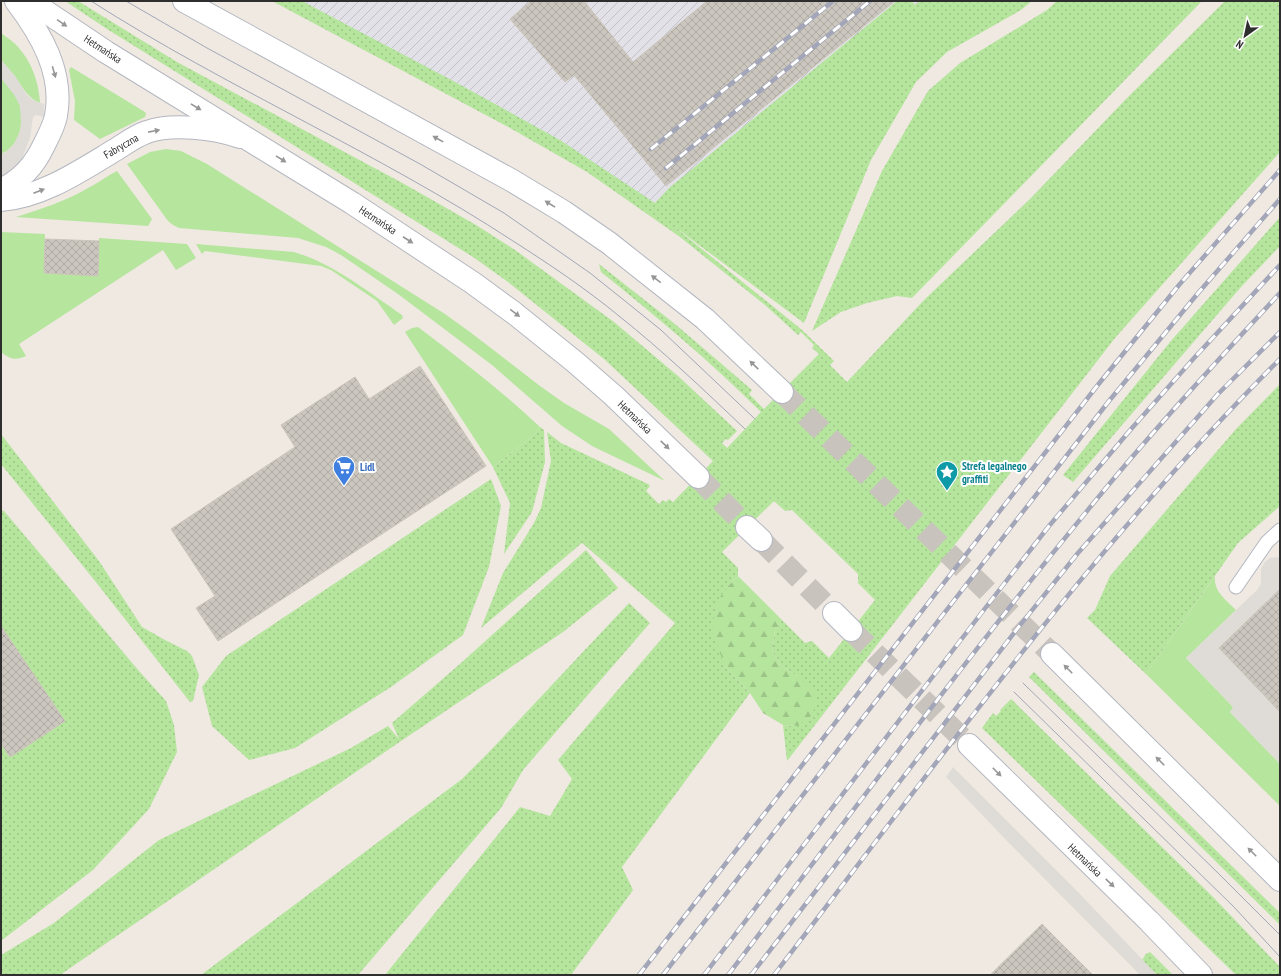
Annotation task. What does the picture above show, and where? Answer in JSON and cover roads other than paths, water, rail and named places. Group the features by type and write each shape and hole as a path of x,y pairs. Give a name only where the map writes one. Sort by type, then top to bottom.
{"main road":[{"path":"1,190 11,185 27,172 36,159 53,126 57,108 58,91 55,74 48,55 40,36 16,1"},
{"name":"Hetmańska","path":"30,1 106,52 248,139 423,250 514,313 576,362 614,396 698,477"},
{"path":"184,1 504,176 564,212 609,243 705,319 782,392"},
{"name":"Fabryczna","path":"1,200 36,192 50,186 137,136 152,130 169,128 207,129 248,139"},
{"path":"834,613 851,630"},
{"path":"1052,654 1280,880"},
{"name":"Hetmańska","path":"969,745 1201,975"}],"lane":[{"path":"1236,587 1267,542 1280,530"}],"tunnel":[{"path":"782,392 1052,654"},
{"path":"698,477 747,527"},
{"path":"761,540 834,613"},
{"path":"851,630 969,745"}],"tram line":[{"path":"91,1 195,63 409,178 540,258 593,296 635,329 683,371 745,429"},
{"path":"126,1 207,48 420,164 504,213 590,273 661,330 755,419"},
{"path":"1023,683 1280,935"},
{"path":"1014,692 1234,907 1280,957"}],"railway":[{"path":"651,149 833,1"},
{"path":"666,168 870,1"},
{"path":"639,975 1097,386 1179,285 1280,170"},
{"path":"663,975 1109,401 1199,292 1280,199"},
{"path":"704,975 1049,526 1132,428 1280,265"},
{"path":"728,975 912,733 1053,553 1144,443 1280,293"},
{"path":"751,975 1017,629 1078,553 1218,394 1280,332"},
{"path":"774,975 1017,658 1080,581 1144,505 1211,431 1280,359"}],"place":[{"name":"Lidl","path":"344,486"},
{"name":"Strefa legalnego graffiti","path":"947,492"}]}
